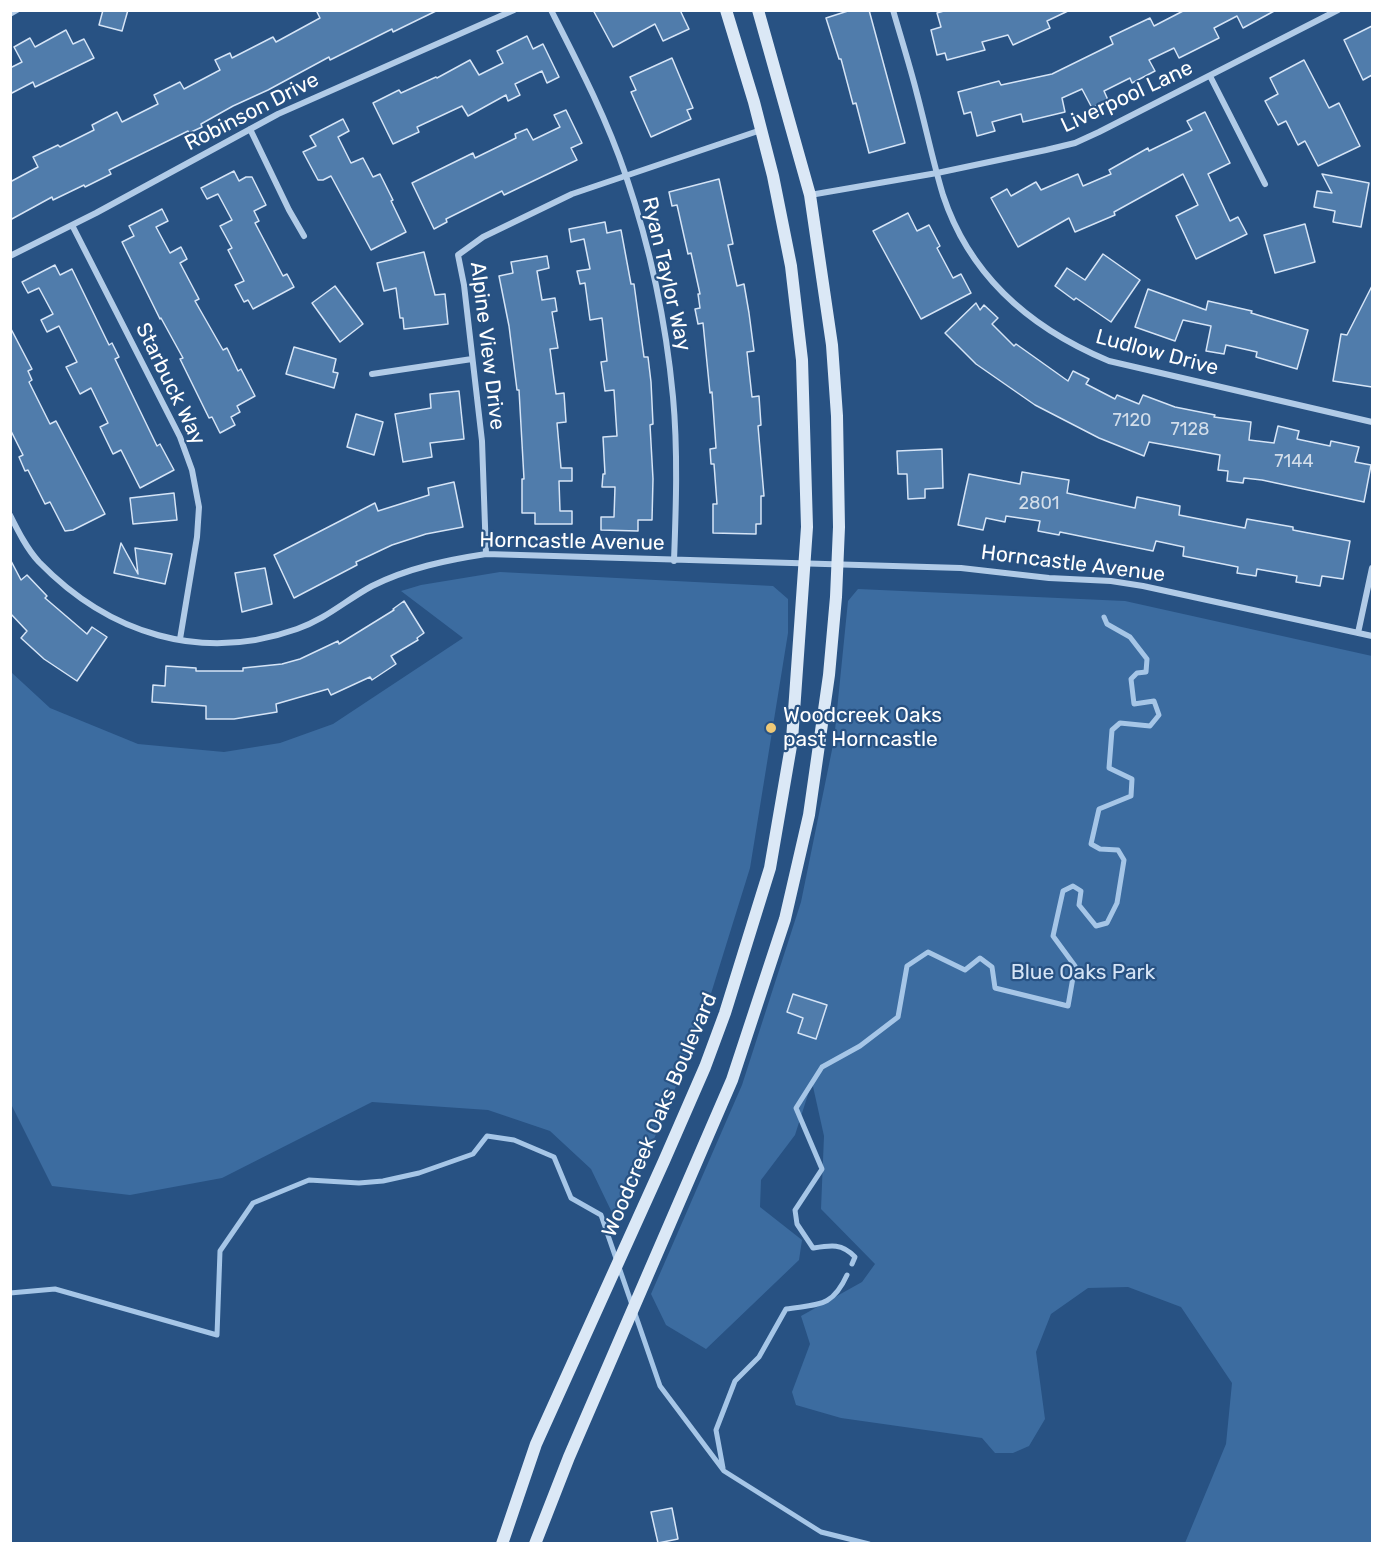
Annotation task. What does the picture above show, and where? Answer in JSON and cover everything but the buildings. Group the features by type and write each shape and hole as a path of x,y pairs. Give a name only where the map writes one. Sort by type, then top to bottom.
{"main road":[{"name":"Woodcreek Oaks Boulevard","path":"502,1544 536,1444 705,1067 725,1013 770,868 792,740 807,527 802,360 791,266 774,176 726,10"},
{"path":"535,1544 569,1457 732,1080 785,919 809,815 829,675 837,565 838,478 832,345 810,195 758,10"}],"street":[{"path":"10,14 18,10"},
{"name":"Robinson Drive","path":"10,256 250,129 322,94 514,10"},
{"name":"Ryan Taylor Way","path":"550,10 599,110 626,175 649,255 663,320 674,399 676,465 674,561"},
{"name":"Ludlow Drive","path":"893,10 937,173 954,222 986,273 1025,313 1073,346 1128,367 1372,422"},
{"name":"Liverpool Lane","path":"810,195 937,173 1074,143 1338,10"},
{"path":"1210,76 1265,184"},
{"path":"250,129 303,236"},
{"name":"Alpine View Drive","path":"486,554 482,441 464,285 458,255 483,237 572,194 761,130"},
{"name":"Starbuck Way","path":"72,225 180,437 192,470 199,507 180,639"},
{"path":"372,374 472,359"},
{"name":"Horncastle Avenue","path":"10,515 21,537 38,561 102,613 126,625 153,634 204,643 260,640 299,628 337,610 372,586 415,569 486,554 960,568 1049,578 1111,580 1372,636"},
{"path":"1358,633 1372,568"}],"green space":[{"path":"500,572 773,586 788,599 788,633 750,868 700,1029 618,1225 591,1169 550,1131 488,1110 372,1102 222,1178 130,1195 52,1186 11,1104 11,672 50,708 138,744 224,752 280,743 333,724 463,638 401,591 421,585"},
{"name":"Blue Oaks Park","path":"858,589 1125,601 1372,656 1372,1543 1185,1543 1226,1444 1232,1383 1181,1307 1128,1287 1088,1288 1051,1314 1036,1352 1045,1419 1029,1446 1013,1453 995,1453 982,1438 841,1418 796,1405 792,1392 810,1344 801,1316 862,1282 875,1264 821,1209 824,1136 812,1082 795,1135 761,1180 760,1207 802,1240 799,1260 706,1349 666,1325 651,1294 742,1085 801,902 834,740 848,601"}],"waterway":[{"path":"852,1264 855,1257 841,1247 813,1248 797,1224 795,1210 822,1169 796,1108 822,1067 860,1046 898,1017 907,966 928,952 965,970 980,958 992,967 995,988 1068,1006 1075,966 1053,936 1063,891 1073,886 1081,891 1079,905 1096,926 1107,923 1117,903 1124,860 1118,850 1100,849 1091,844 1099,809 1131,796 1132,779 1109,768 1112,730 1120,723 1150,726 1159,715 1154,701 1134,704 1131,679 1137,673 1146,672 1147,659 1130,637 1107,624 1104,617"},
{"path":"10,1293 55,1289 217,1335 220,1251 253,1203 309,1180 359,1183 383,1181 419,1173 473,1154 487,1136 514,1140 554,1157 571,1198 601,1215 660,1386 724,1471 821,1532 869,1544"},
{"path":"723,1468 716,1430 735,1381 759,1357 786,1309 815,1305 830,1299 836,1294 847,1275"}],"place":[{"name":"Woodcreek Oaks past Horncastle","path":"771,728"}]}
